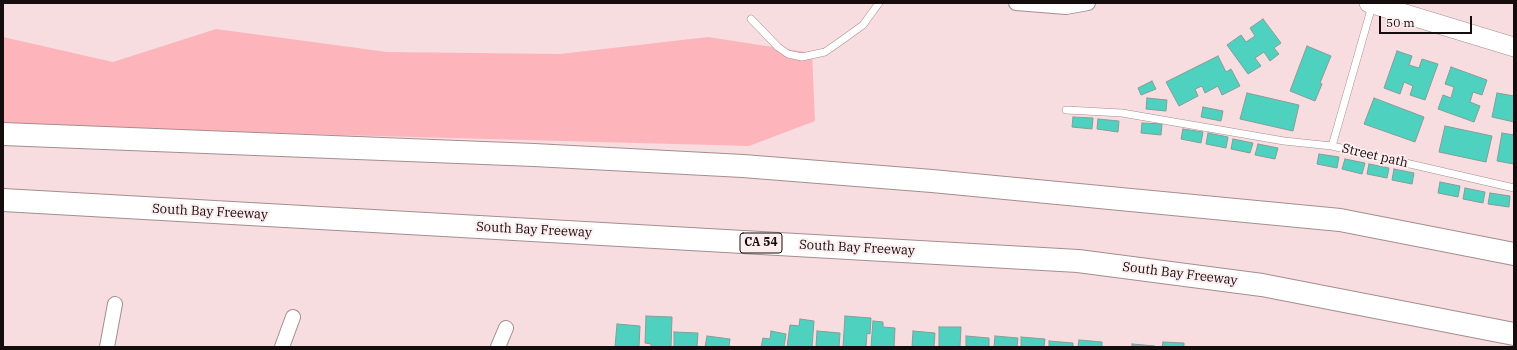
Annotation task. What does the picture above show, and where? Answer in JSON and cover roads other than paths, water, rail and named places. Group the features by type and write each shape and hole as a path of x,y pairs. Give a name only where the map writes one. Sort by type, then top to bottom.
{"highway":[{"path":"3,134 518,155 743,166 932,181 1340,220 1513,254"},
{"name":"South Bay Freeway","path":"3,200 1078,261 1262,284 1514,334"}],"street":[{"path":"1016,3 1066,7 1088,3"},
{"path":"1371,4 1514,47"},
{"path":"107,347 115,304"},
{"path":"282,347 293,317"},
{"path":"498,347 506,328"}],"lane":[{"path":"751,19 778,47 788,54 802,57 825,52 845,38 863,25 879,3"},
{"name":"Street path","path":"1371,4 1332,146 1514,188"},
{"path":"1066,110 1122,112 1284,141 1332,146"}]}
